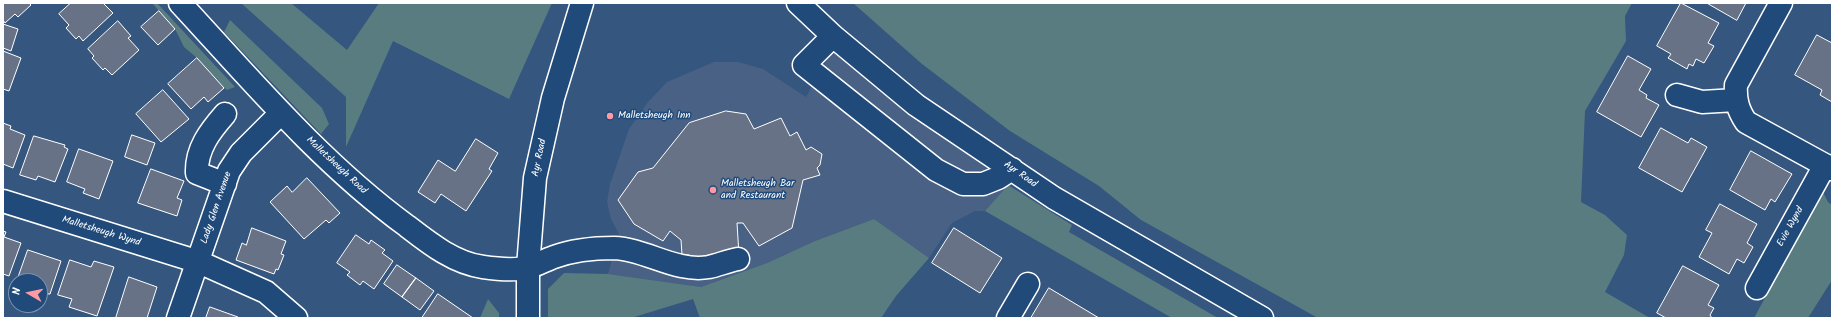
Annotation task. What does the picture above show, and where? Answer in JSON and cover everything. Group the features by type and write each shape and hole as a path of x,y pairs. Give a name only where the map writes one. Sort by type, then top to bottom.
{"street":[{"name":"Malletsheugh Road","path":"180,3 301,134 376,203 432,245 457,259 480,267 504,269 528,267 556,256 592,249 616,248 636,252 675,264 692,267 708,267 738,259"},
{"name":"Ayr Road","path":"528,318 528,267 535,178 553,98 582,3"},
{"name":"Ayr Road","path":"798,3 833,36 916,105 1054,198 1262,318"},
{"name":"Evie Wynd","path":"1757,288 1828,167 1746,122 1738,110 1736,85 1781,3"},
{"path":"833,36 804,65 936,170 963,184 983,184 998,178 1012,169"},
{"path":"1677,95 1702,102 1736,100"},
{"name":"Lady Glen Avenue","path":"178,318 229,171 241,154 282,113"},
{"path":"225,114 208,134 196,162 197,173 225,184"},
{"name":"Malletsheugh Wynd","path":"3,201 198,262 266,292 296,318"},
{"path":"1008,318 1028,284"}],"shaded area":[{"path":"821,49 832,49 1008,185 985,211 975,211 952,223 929,258 874,219 815,241 767,263 701,287 608,274 619,234 611,219 607,202 610,184 629,129 648,102 667,82 714,62 738,62 763,69 806,97 828,58"}],"green space":[{"path":"152,3 157,3 235,87 227,90 224,88 197,58 184,47 175,29"},
{"path":"241,3 291,3 347,50 379,3 552,3 509,99 393,41 346,147 346,97"},
{"path":"853,3 1632,3 1625,16 1626,41 1585,111 1581,202 1605,215 1627,235 1624,255 1605,292 1650,318 1318,318 1141,220 1099,186 1010,131 922,64"},
{"path":"230,20 322,108 329,124 321,134 224,32"},
{"path":"1008,185 1072,225 1069,232 1218,318 1172,318 985,211"},
{"path":"1823,192 1828,202 1832,205 1832,280 1808,318 1754,318"},
{"path":"874,219 929,258 896,296 881,318 700,318 693,299 631,318 548,318 548,289 564,273 608,274 701,287 767,263 815,241"},
{"path":"488,299 499,313 499,318 480,318"}],"building":[{"path":"3,3 29,3 31,5 18,17 15,14 5,23 3,20"},
{"path":"71,3 103,3 113,13 83,41 79,36 76,39 66,28 69,25 59,14"},
{"path":"1681,3 1719,23 1708,43 1714,46 1704,63 1696,59 1693,66 1689,64 1687,69 1668,58 1671,54 1657,46"},
{"path":"1707,3 1746,3 1737,20"},
{"path":"159,11 175,29 158,45 141,27"},
{"path":"118,21 131,36 128,38 139,50 112,75 105,68 103,70 92,58 94,56 88,49"},
{"path":"3,24 18,29 11,51 3,48"},
{"path":"1817,35 1832,43 1832,102 1820,95 1822,90 1795,75"},
{"path":"3,51 21,58 9,91 3,89"},
{"path":"1628,56 1651,69 1639,90 1647,95 1646,98 1659,105 1641,137 1597,112"},
{"path":"197,58 224,88 208,102 204,97 191,109 168,84"},
{"path":"163,90 189,119 161,142 136,114"},
{"name":"Malletsheugh Bar and Restaurant","path":"726,111 746,114 754,129 781,118 790,136 797,132 806,150 811,147 822,154 820,165 817,168 820,175 803,180 792,228 759,246 743,223 737,223 739,255 690,262 689,255 682,255 681,240 670,231 663,241 634,224 618,200 638,172 653,168 689,123"},
{"path":"3,123 11,126 10,129 25,135 13,168 3,164"},
{"path":"1661,128 1688,143 1691,138 1707,147 1682,192 1639,168"},
{"path":"132,135 155,143 147,165 125,157"},
{"path":"34,136 65,145 64,147 68,149 55,182 38,176 36,180 20,175"},
{"path":"476,139 498,153 489,169 492,171 466,211 441,194 435,203 418,192 438,160 455,171"},
{"path":"79,149 113,161 99,199 83,193 85,189 67,182"},
{"path":"1751,151 1792,174 1775,202 1771,199 1765,210 1730,190"},
{"path":"151,169 184,181 177,198 182,200 177,216 138,203"},
{"path":"307,178 340,213 329,223 326,220 304,239 270,202 287,186 292,192"},
{"path":"1720,204 1757,224 1747,243 1753,247 1744,263 1737,259 1729,274 1699,257 1712,233 1706,230"},
{"path":"252,228 286,241 281,254 284,255 278,270 276,269 274,274 236,260 242,243 246,245"},
{"path":"954,228 1002,258 980,293 932,263"},
{"path":"3,231 6,232 4,237 21,243 10,273 8,273 8,276 3,274"},
{"path":"356,235 369,244 371,240 385,250 382,253 393,261 374,289 363,281 360,285 347,275 350,272 337,263"},
{"path":"28,250 61,261 50,294 48,294 48,273 20,273"},
{"path":"70,260 91,267 94,261 114,267 97,316 69,307 72,299 58,295"},
{"path":"397,265 416,278 402,297 384,284"},
{"path":"1683,266 1719,285 1708,305 1714,308 1710,315 1712,318 1666,318 1657,313"},
{"path":"129,277 157,287 147,318 116,318"},
{"path":"416,278 434,291 420,310 402,297"},
{"path":"1049,288 1099,318 1031,318"},
{"path":"438,294 473,318 422,318"},
{"path":"210,307 238,317 238,318 206,318"}],"place":[{"name":"Malletsheugh Inn","path":"610,116"},
{"name":"Malletsheugh Bar and Restaurant","path":"713,190"}]}
